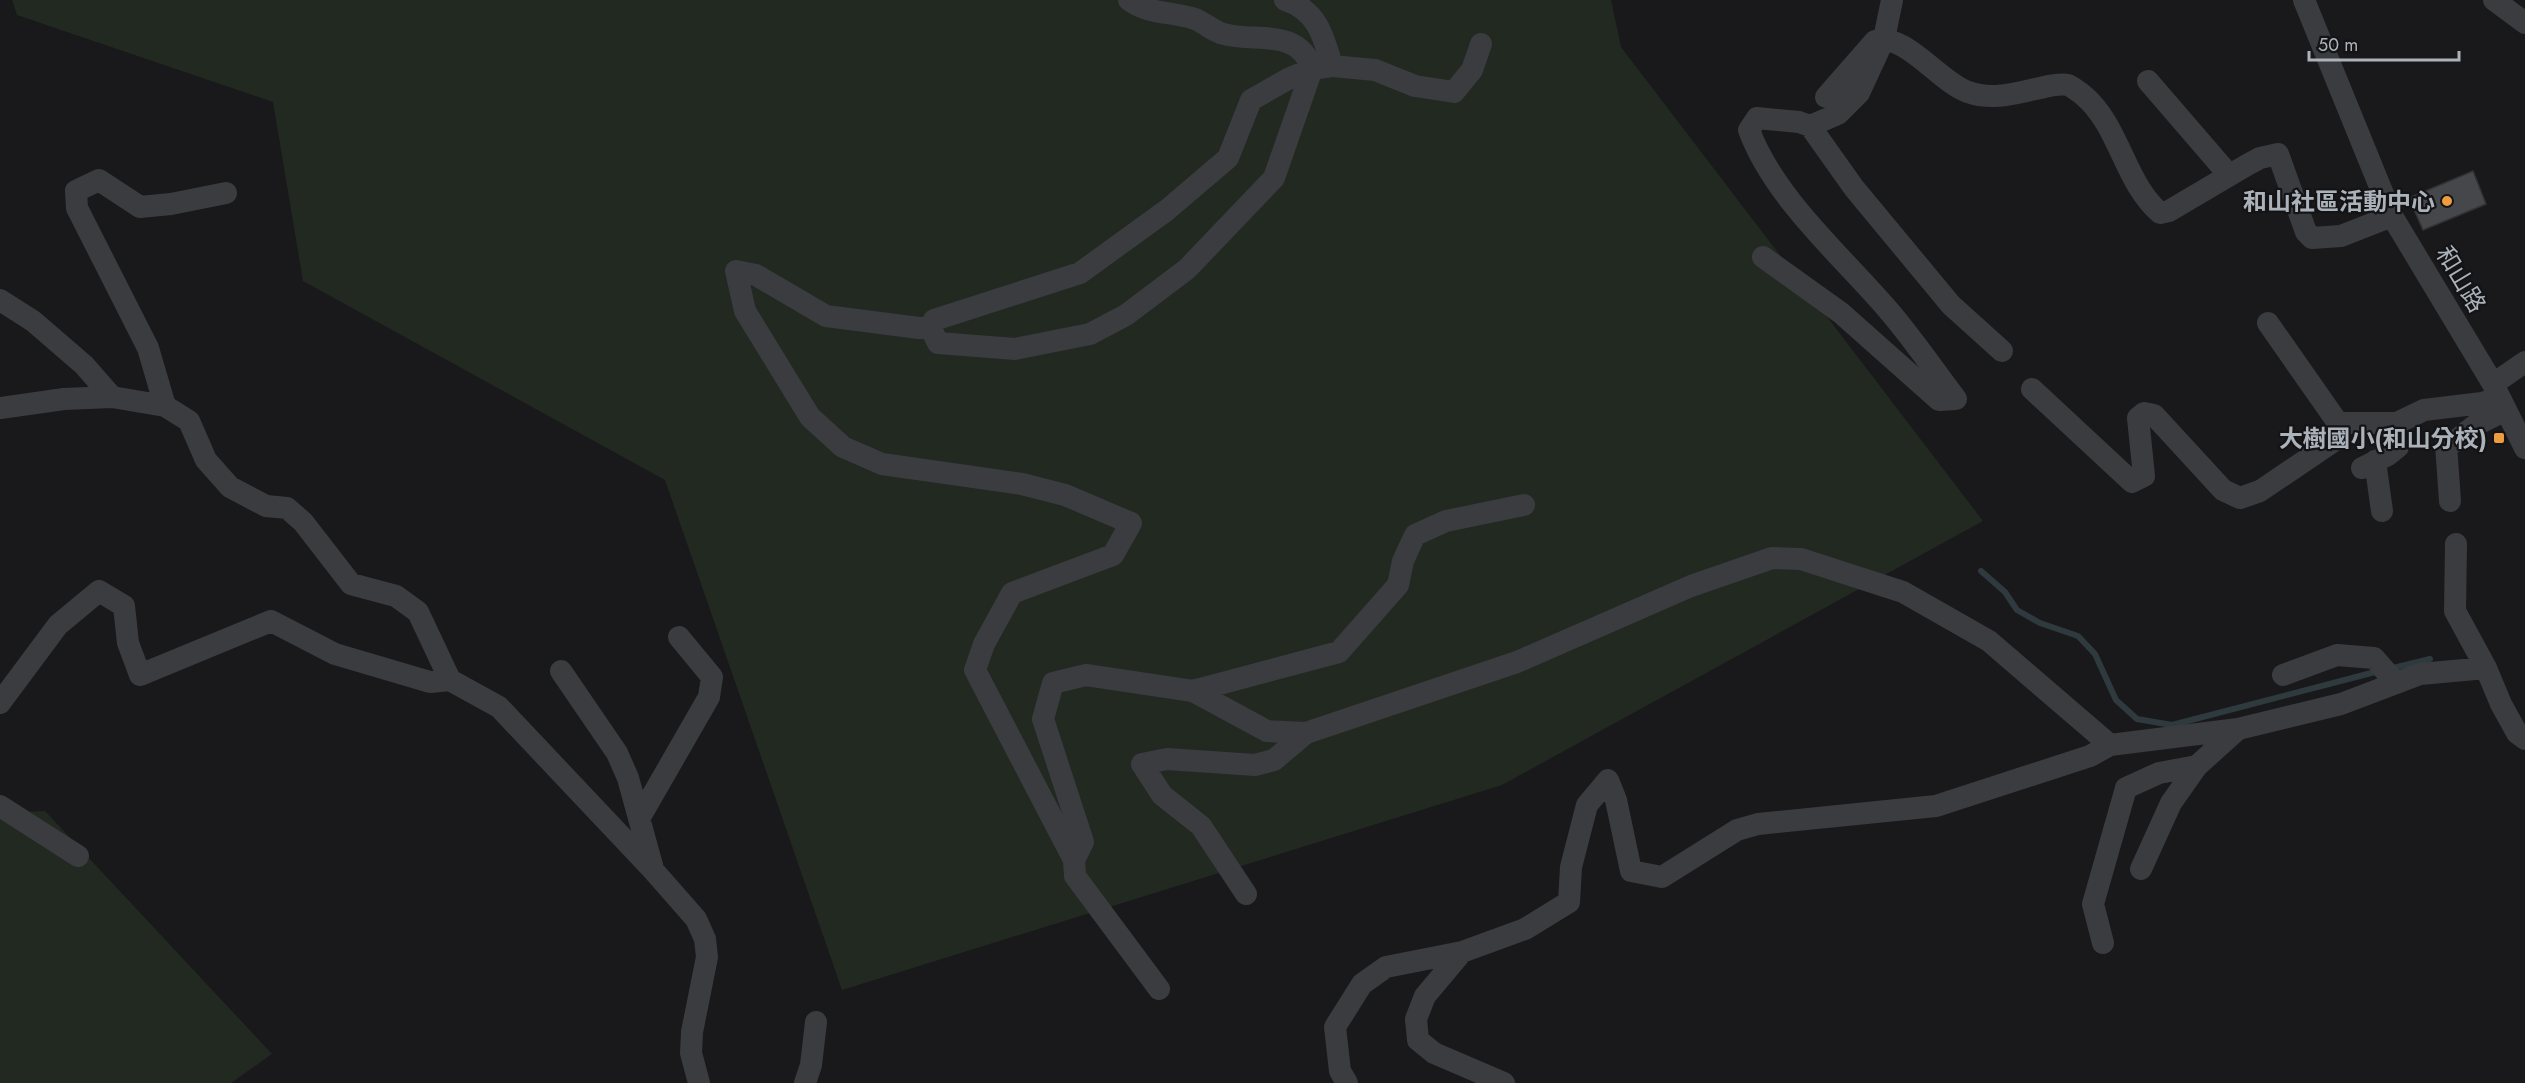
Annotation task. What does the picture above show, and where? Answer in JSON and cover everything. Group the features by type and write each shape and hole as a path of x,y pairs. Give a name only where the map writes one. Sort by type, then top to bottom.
{"street":[{"path":"1129,0 1140,8 1194,19 1223,34 1284,39 1322,67"},
{"path":"930,327 938,343 1015,349 1090,334 1126,315 1187,270 1274,178 1322,67 1319,25 1312,16 1295,3 1285,0"},
{"path":"1810,126 1838,114 1858,93 1884,39 1892,0"},
{"path":"2494,0 2525,23"},
{"name":"和山路","path":"2310,2 2392,216 2499,397 2525,448"},
{"path":"1826,97 1875,42 1884,39 1899,44 1953,85 1968,92 1987,96 2003,96 2058,84 2070,86 2085,96 2108,125 2148,203 2160,213 2169,211 2260,158 2278,154 2306,232 2312,238 2341,236 2392,216"},
{"path":"930,327 934,320 1080,273 1167,210 1228,158 1251,100 1287,79 1322,67 1375,70 1415,86 1454,92 1472,70 1481,44"},
{"path":"2148,81 2229,175"},
{"path":"1763,257 1841,313 1939,400 1956,399 1890,312 1796,206 1757,153 1749,130 1757,118 1799,122 1810,126 1854,188 1944,296 2002,351"},
{"path":"165,406 148,348 77,208 76,191 99,180 140,207 171,204 226,193"},
{"path":"930,327 919,328 826,316 756,275 736,271 745,311 751,321 810,417 843,447 882,464 1022,484 1065,495 1131,523 1113,555 1012,593 984,644 975,670 1074,860 1075,876 1159,989"},
{"path":"0,300 33,321 84,365 112,397"},
{"path":"0,310 33,321"},
{"path":"2032,389 2132,482 2144,476 2138,418 2144,413 2154,415 2223,490 2240,498 2260,491 2337,439 2338,423 2268,323"},
{"path":"2446,445 2474,426 2525,362"},
{"path":"0,408 64,399 112,397 165,406 189,421 206,460 230,487 266,506 287,508 303,522 351,584 396,596 418,612 450,680"},
{"path":"2338,423 2397,423 2424,410 2482,403 2499,397"},
{"path":"2445,406 2450,501"},
{"path":"2382,512 2369,465 2398,447 2397,423"},
{"path":"1193,691 1339,652 1398,585 1403,561 1415,535 1446,521 1524,505"},
{"path":"2456,544 2455,611 2486,668 2501,704 2517,733 2525,739"},
{"path":"1246,894 1201,826 1162,795 1142,765 1167,759 1255,765 1274,760 1306,733 1517,662 1691,585 1772,558 1802,559 1903,592 1989,641 2110,745"},
{"path":"0,703 58,625 99,591 124,606 128,643 140,675 271,621 335,654 430,682 450,680 499,707 653,870 696,920 705,939 707,957 692,1032 691,1053 699,1083"},
{"path":"640,817 709,697 712,677 679,637"},
{"path":"2283,675 2337,656 2374,658 2396,683"},
{"path":"1347,1083 1340,1071 1335,1027 1362,984 1386,967 1462,952 1525,929 1569,903 1572,867 1587,805 1608,780 1616,800 1631,871 1662,877 1737,830 1758,824 1936,806 2090,756 2110,745 2238,729 2341,704 2420,674 2486,668"},
{"path":"561,671 617,753 628,778 640,817 653,870"},
{"path":"1074,860 1083,842 1043,719 1053,683 1086,675 1193,691 1267,730 1306,733"},
{"path":"2141,869 2171,803 2197,766 2238,729"},
{"path":"2103,943 2093,904 2126,788 2159,773 2197,766"},
{"path":"0,806 78,856"},
{"path":"1462,952 1425,996 1416,1019 1418,1040 1434,1053 1504,1083"},
{"path":"805,1083 811,1065 816,1022"}],"shaded area":[{"path":"12,0 1611,0 1621,47 1983,521 1502,785 842,990 665,480 303,281 273,102 17,15"},
{"path":"45,811 272,1054 231,1083 0,1083 0,813"}],"building":[{"name":"和山社區活動中心","path":"2473,171 2486,204 2423,230 2409,198"}],"waterway":[{"path":"1981,571 2005,592 2017,610 2040,623 2078,636 2095,654 2116,700 2137,719 2172,725 2379,671"},
{"path":"2389,669 2430,659"}],"place":[{"name":"和山社區活動中心","path":"2447,201"},
{"name":"大樹國小(和山分校)","path":"2499,438"}]}
